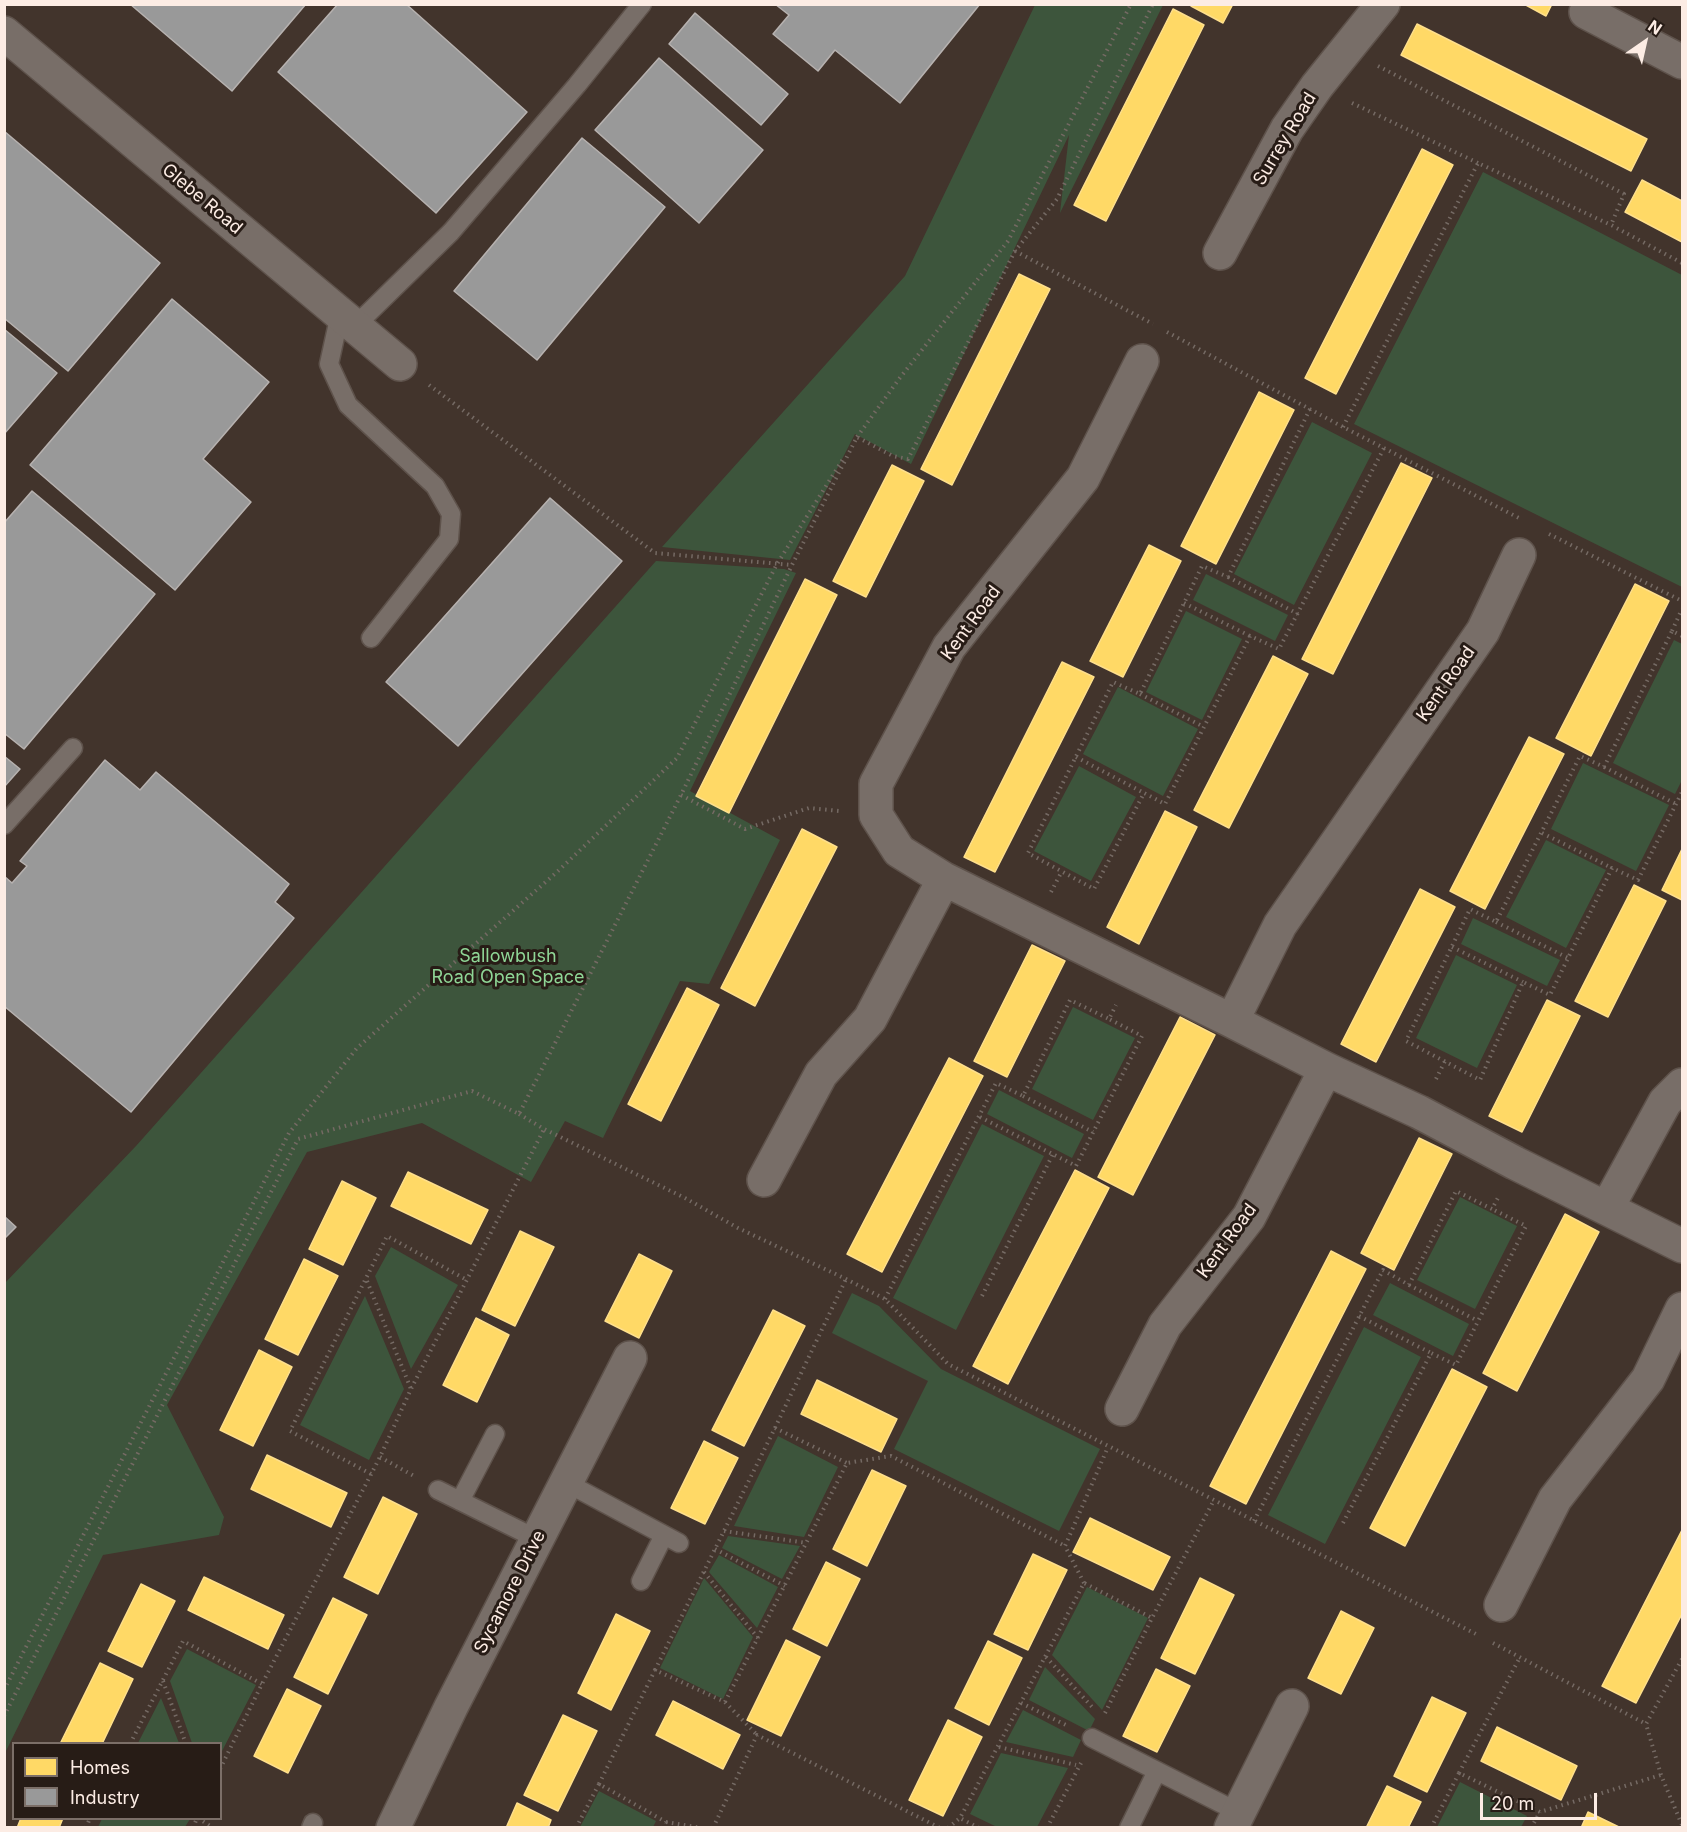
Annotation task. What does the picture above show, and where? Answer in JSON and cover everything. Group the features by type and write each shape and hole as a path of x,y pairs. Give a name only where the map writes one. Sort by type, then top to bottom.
{"street":[{"name":"Surrey Road","path":"1220,253 1287,129 1317,86 1383,4"},
{"path":"1586,12 1683,62"},
{"name":"Glebe Road","path":"4,33 400,364"},
{"name":"Kent Road","path":"876,815 876,784 949,647 1083,478 1142,361"},
{"name":"Kent Road","path":"1232,1021 1280,925 1483,631 1519,555"},
{"path":"876,815 899,851 944,879 1326,1070 1419,1112 1515,1163 1683,1246"},
{"path":"764,1180 821,1074 870,1019 944,879"},
{"name":"Kent Road","path":"1122,1409 1166,1324 1249,1217 1326,1070"},
{"path":"1607,1208 1665,1102 1683,1085"},
{"path":"1501,1605 1555,1499 1648,1379 1683,1308"},
{"name":"Sycamore Drive","path":"393,1827 451,1707 630,1358"},
{"path":"1235,1820 1292,1706"}],"lane":[{"path":"371,638 450,539 451,514 435,486 348,405 329,364 347,320 452,231 577,85 642,4"},
{"path":"4,825 73,748"},
{"path":"460,1501 495,1434"},
{"path":"567,1483 672,1539 641,1581"},
{"path":"438,1490 537,1539"},
{"path":"1092,1738 1157,1771 1235,1820"},
{"path":"1129,1827 1157,1771"}],"path":[{"path":"4,1690 289,1133 357,1048 557,872 677,758 777,564 857,437 899,379 1008,241 1131,4"},
{"path":"857,437 893,456 908,459 1015,250 1057,199 1153,4"},
{"path":"1348,50 1624,194 1611,225"},
{"path":"1317,86 1611,225 1683,263"},
{"path":"1343,427 1478,163"},
{"path":"1015,250 1343,427 1522,519"},
{"path":"400,364 655,552 792,565"},
{"path":"1228,577 1310,409"},
{"path":"519,1114 681,795 792,565 857,437"},
{"path":"1184,603 1279,649 1384,448"},
{"path":"1542,530 1683,601"},
{"path":"1140,694 1202,566 1298,614"},
{"path":"1604,767 1683,609"},
{"path":"1672,631 1683,636"},
{"path":"1076,757 1165,804 1250,636"},
{"path":"1144,793 1094,889 1028,853 1113,682 1204,726"},
{"path":"1496,922 1580,756 1676,804"},
{"path":"1542,833 1638,880 1683,792"},
{"path":"681,795 745,829 810,808 876,815"},
{"path":"1452,947 1550,995 1612,868"},
{"path":"1523,982 1480,1080 1406,1041 1470,909 1568,958"},
{"path":"1109,1019 1132,972"},
{"path":"980,1117 1076,1166 1142,1036 1071,1000 1023,1096"},
{"path":"885,1299 996,1083 1093,1132"},
{"path":"4,1716 298,1139 471,1091 685,1198 738,1228 885,1299 948,1364 1478,1635"},
{"path":"222,1766 544,1129"},
{"path":"982,1296 1053,1154"},
{"path":"1492,1209 1515,1163"},
{"path":"1359,1316 1456,1365 1526,1226 1456,1191 1409,1285"},
{"path":"371,1474 290,1431 387,1236 467,1280"},
{"path":"1254,1521 1383,1270 1478,1321"},
{"path":"576,1827 775,1428 846,1279"},
{"path":"366,1280 411,1389"},
{"path":"1343,1523 1431,1353"},
{"path":"775,1428 847,1463 891,1455 1065,1546 1084,1583 1152,1618"},
{"path":"1065,1546 1108,1446"},
{"path":"380,1457 438,1490"},
{"path":"725,1702 847,1463"},
{"path":"1047,1827 1214,1500"},
{"path":"724,1531 807,1543"},
{"path":"715,1549 784,1586"},
{"path":"704,1572 758,1638"},
{"path":"948,1827 960,1818 1084,1583"},
{"path":"1488,1640 1646,1724 1661,1775 1683,1825"},
{"path":"131,1742 183,1641 262,1684"},
{"path":"1045,1657 1102,1718"},
{"path":"1431,1827 1520,1657"},
{"path":"1646,1724 1683,1659"},
{"path":"655,1670 725,1702 757,1735 940,1827"},
{"path":"163,1681 186,1742"},
{"path":"1021,1703 1092,1738"},
{"path":"713,1827 757,1735"},
{"path":"999,1747 1080,1765"},
{"path":"1459,1773 1540,1812"},
{"path":"1531,1827 1540,1812 1661,1775"},
{"path":"598,1784 666,1822 702,1827"},
{"path":"960,1818 979,1827"},
{"path":"663,1827 666,1822"}],"green space":[{"path":"1035,5 1163,5 1060,213 1069,135 911,464 855,434 790,560 662,547 905,276"},
{"path":"1483,172 1682,275 1682,587 1354,424"},
{"path":"1312,422 1372,453 1294,605 1234,574"},
{"name":"Sallowbush Road Open Space","path":"656,561 784,569 796,573 690,791 780,840 709,984 680,981 603,1138 565,1121 531,1182 422,1123 307,1152 167,1405 224,1517 219,1535 103,1555 5,1753 5,1283 136,1146"},
{"path":"1206,574 1288,615 1275,641 1193,600"},
{"path":"1186,611 1242,639 1202,720 1146,692"},
{"path":"1674,640 1682,644 1682,780 1675,794 1613,763"},
{"path":"1118,687 1198,729 1163,796 1083,754"},
{"path":"1583,763 1669,805 1636,871 1551,829"},
{"path":"1079,766 1136,797 1091,881 1034,851"},
{"path":"1546,840 1606,870 1566,948 1506,917"},
{"path":"1473,918 1560,960 1547,986 1461,944"},
{"path":"1456,955 1517,985 1477,1068 1416,1038"},
{"path":"1073,1007 1135,1038 1093,1120 1032,1089"},
{"path":"999,1090 1084,1134 1072,1158 987,1114"},
{"path":"982,1124 1044,1156 956,1330 893,1298"},
{"path":"1460,1197 1517,1226 1475,1309 1417,1280"},
{"path":"391,1247 458,1285 411,1369 375,1276"},
{"path":"1390,1283 1469,1324 1453,1356 1373,1315"},
{"path":"852,1293 879,1306 941,1369 1100,1449 1059,1531 894,1449 928,1381 832,1333"},
{"path":"365,1296 404,1389 369,1460 300,1425"},
{"path":"1364,1327 1421,1357 1325,1544 1268,1515"},
{"path":"778,1436 838,1467 804,1537 734,1526"},
{"path":"728,1536 800,1546 782,1579 722,1548"},
{"path":"719,1555 778,1587 757,1628 709,1572"},
{"path":"704,1578 753,1637 723,1699 660,1668"},
{"path":"1087,1587 1148,1618 1102,1710 1052,1655"},
{"path":"187,1649 256,1685 222,1751 222,1742 192,1742 170,1681"},
{"path":"1045,1667 1095,1719 1089,1731 1029,1700"},
{"path":"161,1698 179,1742 139,1742"},
{"path":"1023,1710 1081,1740 1073,1757 1006,1742"},
{"path":"1001,1753 1068,1768 1037,1827 997,1827 970,1814"},
{"path":"1460,1782 1527,1816 1521,1827 1437,1827"},
{"path":"599,1791 656,1821 653,1827 580,1827"},
{"path":"102,1820 189,1820 185,1827 98,1827"}],"building: Homes":[{"path":"1192,4 1233,4 1223,23 1191,6"},
{"path":"1524,4 1552,4 1546,16"},
{"path":"1173,9 1204,25 1106,221 1074,205"},
{"path":"1417,24 1647,139 1631,171 1401,55"},
{"path":"1422,149 1453,165 1336,394 1305,378"},
{"path":"1642,180 1682,201 1682,242 1625,212"},
{"path":"1019,274 1050,289 952,485 921,469"},
{"path":"1259,392 1294,410 1216,564 1181,546"},
{"path":"1401,463 1432,478 1333,674 1302,659"},
{"path":"892,465 924,481 866,597 833,581"},
{"path":"1149,545 1181,561 1123,677 1090,661"},
{"path":"805,579 837,595 729,813 696,796"},
{"path":"1635,584 1669,601 1591,756 1556,738"},
{"path":"1273,656 1308,674 1229,828 1194,810"},
{"path":"1062,662 1094,677 995,872 964,857"},
{"path":"1529,737 1564,754 1485,909 1450,891"},
{"path":"1165,811 1197,827 1139,944 1107,927"},
{"path":"802,829 837,847 755,1006 721,988"},
{"path":"1682,849 1682,900 1662,890"},
{"path":"1634,885 1666,901 1608,1017 1575,1001"},
{"path":"1420,889 1455,907 1376,1062 1341,1044"},
{"path":"1032,945 1065,961 1007,1077 974,1061"},
{"path":"687,988 719,1005 661,1121 628,1104"},
{"path":"1547,1000 1580,1016 1522,1132 1489,1116"},
{"path":"1180,1017 1215,1035 1133,1195 1098,1177"},
{"path":"949,1058 983,1076 882,1272 847,1254"},
{"path":"1419,1138 1452,1154 1394,1270 1361,1253"},
{"path":"1075,1170 1109,1188 1008,1384 973,1366"},
{"path":"408,1172 488,1210 471,1244 391,1206"},
{"path":"342,1181 376,1198 343,1265 309,1249"},
{"path":"1565,1214 1599,1232 1517,1391 1483,1373"},
{"path":"520,1231 554,1247 515,1326 482,1310"},
{"path":"1331,1251 1366,1269 1246,1504 1210,1486"},
{"path":"639,1254 672,1271 639,1338 605,1321"},
{"path":"304,1259 338,1276 298,1355 265,1339"},
{"path":"773,1310 805,1326 744,1446 712,1430"},
{"path":"476,1318 509,1335 477,1402 443,1385"},
{"path":"259,1350 292,1367 253,1446 220,1430"},
{"path":"1452,1369 1487,1387 1405,1546 1370,1528"},
{"path":"817,1380 897,1419 881,1452 801,1414"},
{"path":"704,1441 738,1458 705,1524 671,1508"},
{"path":"267,1455 347,1493 331,1527 251,1489"},
{"path":"872,1470 906,1486 867,1566 833,1549"},
{"path":"383,1497 417,1514 378,1594 344,1577"},
{"path":"1090,1518 1170,1557 1153,1590 1073,1552"},
{"path":"1682,1530 1682,1614 1636,1703 1602,1686"},
{"path":"1033,1554 1067,1570 1028,1650 994,1634"},
{"path":"826,1562 860,1579 827,1646 793,1629"},
{"path":"204,1577 284,1615 268,1649 188,1610"},
{"path":"1200,1578 1234,1595 1195,1674 1161,1658"},
{"path":"141,1584 175,1601 142,1667 108,1651"},
{"path":"333,1598 367,1615 328,1694 294,1677"},
{"path":"1341,1611 1374,1628 1341,1694 1308,1678"},
{"path":"616,1614 650,1631 611,1710 578,1693"},
{"path":"786,1640 820,1657 781,1736 747,1720"},
{"path":"988,1641 1022,1658 989,1725 955,1708"},
{"path":"100,1663 133,1679 103,1742 61,1742"},
{"path":"1156,1669 1190,1686 1157,1752 1123,1736"},
{"path":"287,1689 321,1706 288,1773 254,1756"},
{"path":"1432,1697 1466,1713 1427,1792 1394,1776"},
{"path":"673,1701 740,1735 723,1769 656,1735"},
{"path":"563,1715 597,1731 558,1811 524,1795"},
{"path":"948,1720 982,1737 943,1816 909,1800"},
{"path":"1497,1727 1577,1766 1561,1800 1481,1761"},
{"path":"1387,1786 1421,1802 1408,1828 1366,1828"},
{"path":"517,1803 551,1820 548,1828 506,1828"},
{"path":"1588,1812 1621,1828 1581,1828"},
{"path":"20,1820 62,1820 59,1828 17,1828"}],"building: Industry":[{"path":"130,4 306,4 232,91"},
{"path":"338,4 406,4 527,112 436,213 278,72"},
{"path":"775,4 980,4 900,103 835,50 818,71 773,34 789,15"},
{"path":"695,13 788,94 761,125 669,44"},
{"path":"659,58 763,150 699,223 595,130"},
{"path":"4,131 160,263 68,371 4,318"},
{"path":"582,138 665,207 537,360 454,291"},
{"path":"172,299 269,382 203,459 251,502 175,590 30,465"},
{"path":"4,329 57,373 4,434"},
{"path":"32,491 155,594 24,749 4,733 4,523"},
{"path":"550,498 622,561 458,746 386,682"},
{"path":"4,756 20,769 4,787"},
{"path":"105,760 140,790 156,772 289,884 275,902 294,918 131,1112 4,1006 4,876 12,883 27,866 20,861"},
{"path":"4,1216 16,1227 4,1239"}]}
